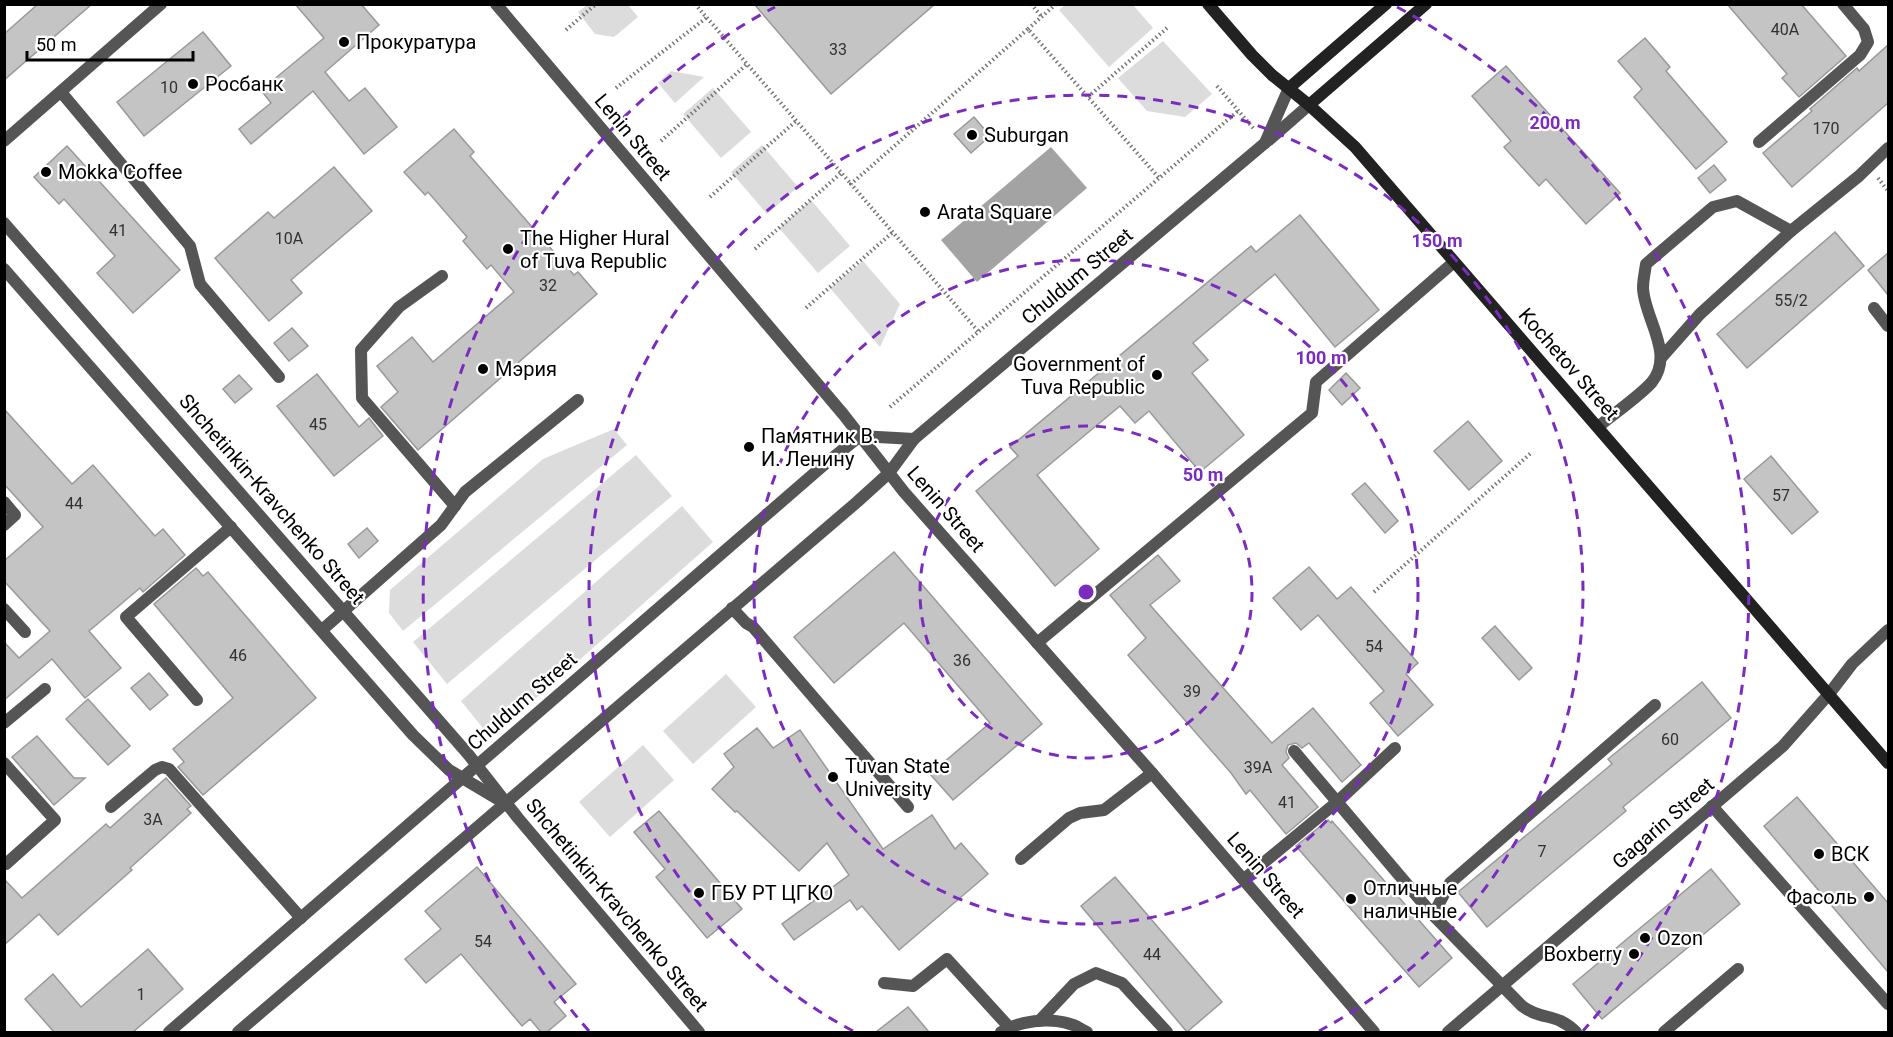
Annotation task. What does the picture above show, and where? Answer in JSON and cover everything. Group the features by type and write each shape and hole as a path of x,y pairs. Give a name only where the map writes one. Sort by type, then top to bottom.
{"main road":[{"name":"Kochetov Street","path":"1208,4 1252,55 1355,147 1888,762"},
{"name":"Chuldum Street","path":"1290,88 1386,4"},
{"name":"Chuldum Street","path":"1309,105 1426,4"}],"street":[{"path":"4,141 161,4"},
{"name":"Lenin Street","path":"496,4 835,404 904,492 1152,773 1374,1032"},
{"path":"1759,142 1860,55 1868,42 1864,29 1843,4"},
{"name":"Chuldum Street","path":"1265,143 1290,88"},
{"path":"61,92 190,246 200,284 279,377"},
{"name":"Chuldum Street","path":"238,1032 889,473 914,439 1309,105"},
{"path":"1661,358 1700,314 1791,231 1859,176 1888,148"},
{"path":"1598,427 1651,382 1658,372 1661,358 1643,288 1646,264 1713,207 1737,201 1791,231"},
{"name":"Shchetinkin-Kravchenko Street","path":"4,223 477,766 699,1032"},
{"path":"1037,643 1312,413 1316,382 1454,262"},
{"name":"Shchetinkin-Kravchenko Street","path":"4,269 429,753 462,779 506,803"},
{"path":"442,276 399,307 361,350 362,398 455,506"},
{"path":"1874,308 1888,326"},
{"path":"322,630 441,525 465,492 578,400"},
{"path":"860,436 914,439"},
{"name":"Chuldum Street","path":"170,1032 860,436"},
{"path":"4,502 15,515 4,525"},
{"path":"196,700 126,617 231,527"},
{"path":"732,608 753,627 908,807"},
{"path":"4,609 25,632"},
{"name":"Gagarin Street","path":"1449,1032 1783,746 1852,664 1888,630"},
{"path":"4,723 45,689"},
{"path":"1433,915 1450,883 1655,705"},
{"path":"1244,879 1337,802 1395,748"},
{"path":"1294,751 1433,915 1522,1006 1532,1013 1558,1018 1576,1032"},
{"path":"4,763 55,820 6,864 4,863"},
{"path":"111,807 155,770 162,767 169,769 301,918"},
{"path":"1021,859 1069,818 1080,813 1104,810 1152,773"},
{"path":"1712,806 1888,1004"},
{"path":"884,982 913,986 947,959 1005,1030 1040,1021 1070,1023 1087,1032"},
{"path":"1664,1032 1738,969"},
{"path":"1040,1021 1074,984 1096,973 1122,983 1167,1032"}],"path":[{"path":"566,30 596,4"},
{"path":"695,4 978,331"},
{"path":"1031,4 1042,17"},
{"path":"851,184 1056,4"},
{"path":"616,88 706,18"},
{"path":"1088,98 1167,28"},
{"path":"1028,29 1160,179"},
{"path":"661,141 747,64"},
{"path":"1217,86 1256,132"},
{"path":"890,407 1238,111"},
{"path":"710,197 796,121"},
{"path":"755,249 841,173"},
{"path":"806,308 893,232"},
{"path":"1374,592 1532,453"}],"shaded area":[{"path":"1066,4 1133,5 1153,28 1109,67 1059,10"},
{"path":"587,5 628,5 638,17 614,37 595,34 578,12"},
{"path":"1163,41 1212,94 1185,117 1147,111 1118,78"},
{"path":"671,71 704,77 675,103 658,83"},
{"path":"713,88 751,132 721,158 683,114"},
{"path":"762,145 798,187 767,214 731,172"},
{"path":"1051,147 1087,188 977,282 941,240"},
{"path":"811,200 850,246 818,273 779,228"},
{"path":"863,261 900,304 880,347 830,288"},
{"path":"614,429 627,445 403,631 389,613 390,590 543,459"},
{"path":"636,455 672,496 447,684 413,642"},
{"path":"682,506 713,542 491,738 461,701"},
{"path":"726,674 756,707 693,764 663,731"},
{"path":"643,745 674,780 610,837 579,802"}],"building":[{"path":"38,4 92,4 4,80 4,34"},
{"path":"295,4 361,4 379,25 325,72 349,101 365,88 397,127 364,154 313,91 251,144 239,129 271,103 261,90 324,38"},
{"path":"754,4 935,4 831,94"},
{"path":"1727,4 1801,4 1846,56 1799,97 1782,78 1787,74"},
{"path":"203,32 231,66 144,136 117,102"},
{"path":"1645,38 1670,67 1666,71 1727,142 1696,169 1634,97 1642,89 1618,61"},
{"path":"1888,45 1888,103 1792,187 1763,153 1857,68 1859,71"},
{"path":"1506,66 1620,193 1586,224 1546,179 1539,186 1504,147 1511,141 1472,96"},
{"name":"Suburgan","path":"974,117 990,136 971,153 954,134"},
{"path":"454,129 474,152 470,156 574,275 578,272 597,294 418,450 381,407 398,392 377,366 412,337 433,362 514,292 491,265 487,269 463,241 467,237 428,192 425,195 404,172"},
{"path":"67,146 180,270 133,313 97,273 115,256 64,199 59,204 34,177"},
{"path":"1714,165 1726,180 1710,193 1698,178"},
{"path":"334,167 372,211 291,280 302,293 269,321 215,258 268,212 274,218"},
{"path":"1300,215 1379,310 1335,347 1275,274 1193,343 1208,360 1192,373 1244,435 1200,472 1149,411 1135,423 1120,406 1037,475 1099,549 1055,586 976,491 1018,456 1010,447 1251,246 1256,252"},
{"path":"1835,232 1864,266 1747,368 1717,334"},
{"path":"1888,253 1888,295 1868,270"},
{"path":"292,328 308,346 289,361 274,343"},
{"path":"1346,373 1360,388 1342,405 1329,390"},
{"path":"317,374 359,427 369,418 383,436 334,476 277,406"},
{"path":"239,375 252,389 235,403 223,389"},
{"path":"4,409 72,484 93,465 155,536 163,529 185,555 143,592 140,588 89,631 121,668 85,698 52,659 4,700 4,642 19,658 50,631 4,581 4,561 43,527 4,484"},
{"path":"1468,421 1502,461 1469,490 1434,451"},
{"path":"1771,456 1818,512 1792,534 1744,479"},
{"path":"1365,483 1398,521 1385,533 1352,494"},
{"path":"367,528 378,541 359,558 348,544"},
{"path":"894,552 1042,724 953,800 930,774 990,723 904,623 834,683 794,637"},
{"path":"1158,555 1180,581 1150,605 1270,741 1272,743 1313,708 1361,765 1342,782 1309,743 1302,748 1296,743 1288,745 1286,752 1289,758 1282,765 1318,807 1286,834 1250,790 1246,794 1231,773 1128,655 1146,638 1110,595"},
{"path":"1309,567 1337,599 1351,587 1418,663 1406,674 1433,705 1398,736 1370,703 1384,691 1318,615 1301,630 1273,598"},
{"path":"196,568 203,576 208,572 316,698 203,795 178,767 184,762 173,749 233,698 154,604"},
{"path":"1495,626 1532,668 1519,680 1482,638"},
{"path":"149,673 168,695 150,710 131,688"},
{"path":"1702,682 1731,718 1623,807 1626,811 1487,927 1458,892 1612,764 1608,759"},
{"path":"88,699 130,746 108,765 66,719"},
{"path":"757,728 773,748 800,730 883,849 932,815 955,849 961,843 988,874 899,950 862,906 857,910 850,900 794,940 782,924 849,875 827,843 799,871 712,789 734,767 724,754"},
{"path":"37,736 74,778 85,778 54,805 12,757"},
{"path":"166,778 191,806 187,809 191,813 130,868 132,870 58,935 39,914 4,945 4,879 22,898 106,824 110,828"},
{"path":"1797,797 1888,903 1888,972 1764,826"},
{"name":"ГБУ РТ ЦГКО","path":"659,811 742,909 707,938 656,877 665,869 634,832"},
{"path":"1328,820 1331,823 1332,821 1452,958 1419,987 1296,846"},
{"path":"477,867 576,984 554,1002 566,1016 547,1032 541,1032 530,1019 522,1026 461,954 426,983 405,959 441,929 425,911"},
{"path":"1711,869 1740,904 1602,1019 1573,984"},
{"path":"1115,877 1222,1002 1187,1032 1081,906"},
{"path":"148,949 183,989 133,1032 54,1032 25,999 53,974 81,1007"},
{"path":"908,1007 929,1032 876,1032"}],"place":[{"name":"Прокуратура","path":"344,42"},
{"name":"Росбанк","path":"193,84"},
{"name":"Suburgan","path":"972,135"},
{"name":"Mokka Coffee","path":"46,172"},
{"name":"Arata Square","path":"925,212"},
{"name":"The Higher Hural of Tuva Republic","path":"508,249"},
{"name":"Мэрия","path":"483,369"},
{"name":"Government of Tuva Republic","path":"1157,375"},
{"name":"Памятник В. И. Ленину","path":"749,447"},
{"name":"Tuvan State University","path":"833,777"},
{"name":"ВСК","path":"1819,854"},
{"name":"ГБУ РТ ЦГКО","path":"699,893"},
{"name":"Фасоль","path":"1869,897"},
{"name":"Отличные наличные","path":"1351,899"},
{"name":"Ozon","path":"1645,938"},
{"name":"Boxberry","path":"1634,954"}]}
